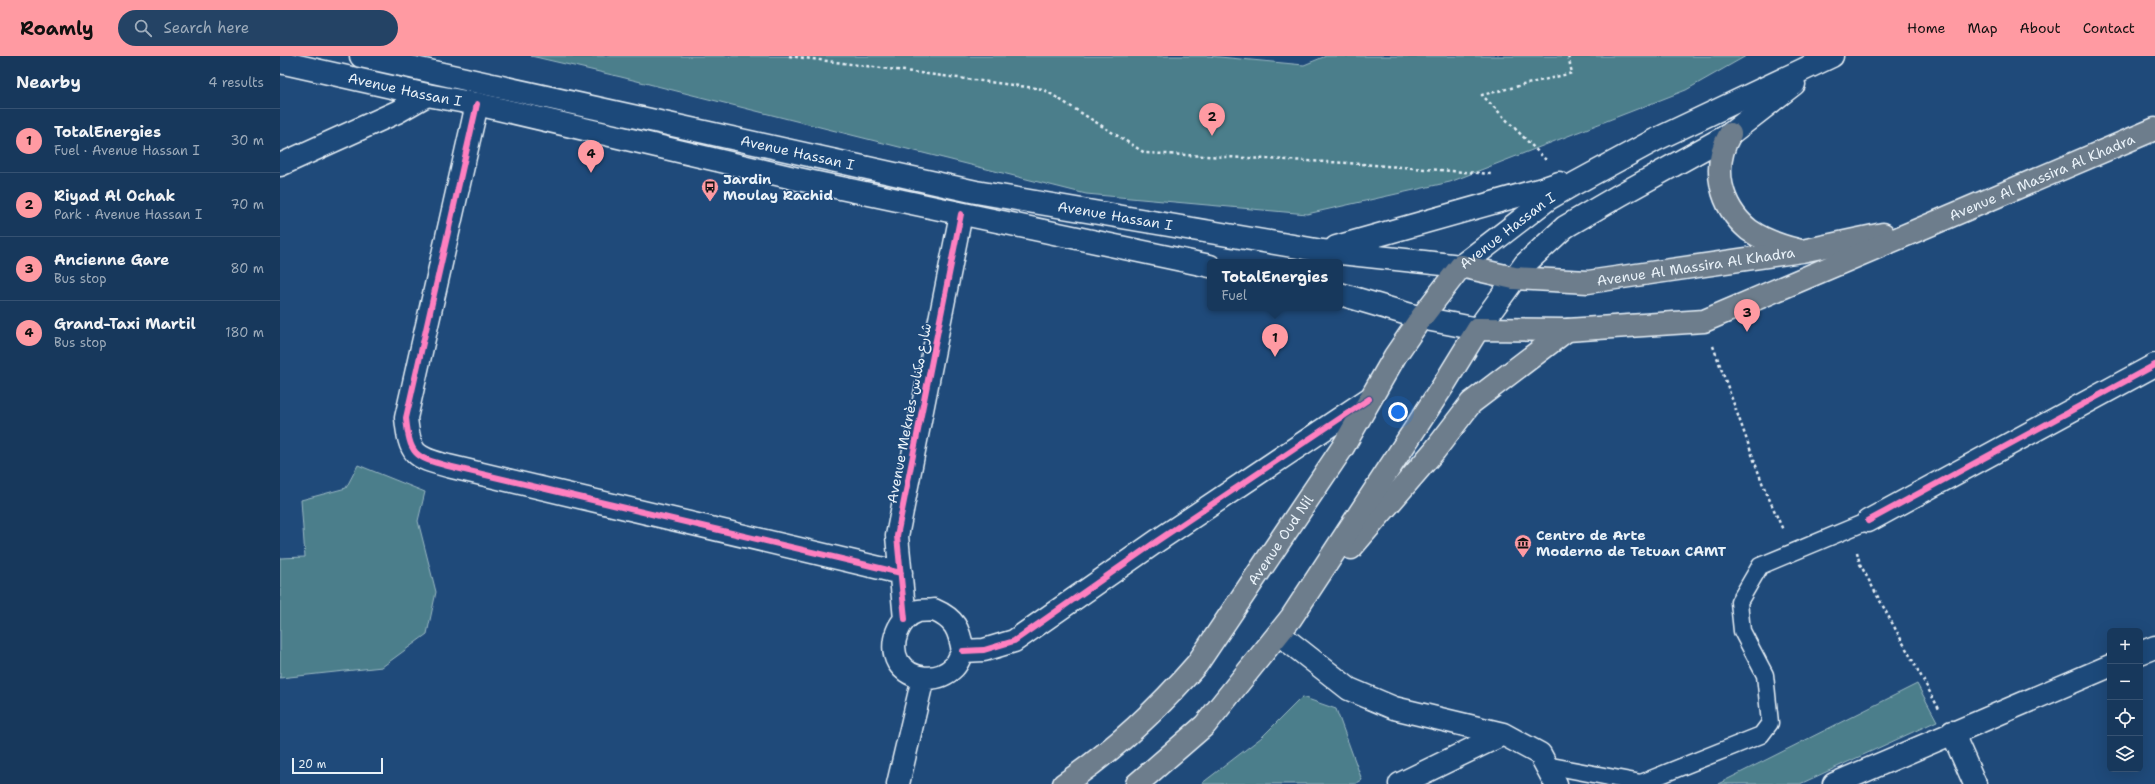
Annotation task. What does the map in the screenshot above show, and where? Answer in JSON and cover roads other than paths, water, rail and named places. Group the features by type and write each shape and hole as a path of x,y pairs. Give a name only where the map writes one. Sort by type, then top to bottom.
{"main road":[{"name":"Avenue Hassan I","path":"361,56 976,192 1322,251 1461,266 1548,199 1655,140 1829,57"},
{"name":"Avenue Hassan I","path":"1478,329 1514,278 1538,251 1565,228 1620,195 1730,134 1829,57"},
{"name":"Avenue Hassan I","path":"280,62 427,95 477,104 798,179 1207,265"},
{"path":"280,165 397,112 427,95"},
{"path":"477,104 406,418 408,437 412,449 422,459 448,466 901,573"},
{"name":"Avenue Al Massira Al Khadra","path":"1478,329 1567,330 1704,321 2155,128"},
{"path":"1730,134 1721,150 1719,177 1722,194 1733,212 1749,230 1760,237 1802,251"},
{"path":"1322,251 1527,193 1565,180 1655,140"},
{"name":"Avenue Meknès شارع مكناس","path":"905,619 897,536 961,214"},
{"name":"Avenue Al Massira Al Khadra","path":"1461,266 1514,278 1588,282 1802,251 1929,224"},
{"name":"Avenue Oud Nil","path":"1064,784 1133,730 1175,690 1197,664 1343,447 1369,399 1420,318 1461,266"},
{"path":"1285,626 1443,386 1478,329 1420,318 1343,295"},
{"path":"1137,784 1205,725 1285,626 1435,450 1471,403 1567,330"},
{"path":"1868,521 2155,366"},
{"path":"963,651 984,650 1014,641 1157,541 1369,399"},
{"path":"934,610 948,616 957,628 963,651 954,667 938,677 923,678 909,673 898,661 894,647 896,632 905,619 918,611 934,610"},
{"path":"1285,626 1348,689 1394,708 1503,734 1540,754 1551,775"},
{"path":"2143,652 2155,647"},
{"path":"1834,784 1952,732 2107,667"},
{"path":"898,784 923,678"},
{"path":"1952,732 1975,784"},
{"path":"1400,784 1503,734"}],"lane":[{"path":"1551,775 1641,784 1761,735 1770,723 1765,675 1742,630 1739,602 1760,566 1868,521"}],"place":[{"name":"Riyad Al Ochak","path":"1212,136"},
{"name":"Grand-Taxi Martil","path":"591,173"},
{"name":"Jardin Moulay Rachid","path":"710,202"},
{"name":"Ancienne Gare","path":"1747,332"},
{"name":"TotalEnergies","path":"1275,357"},
{"name":"Centro de Arte Moderno de Tetuan CAMT","path":"1523,558"}]}
